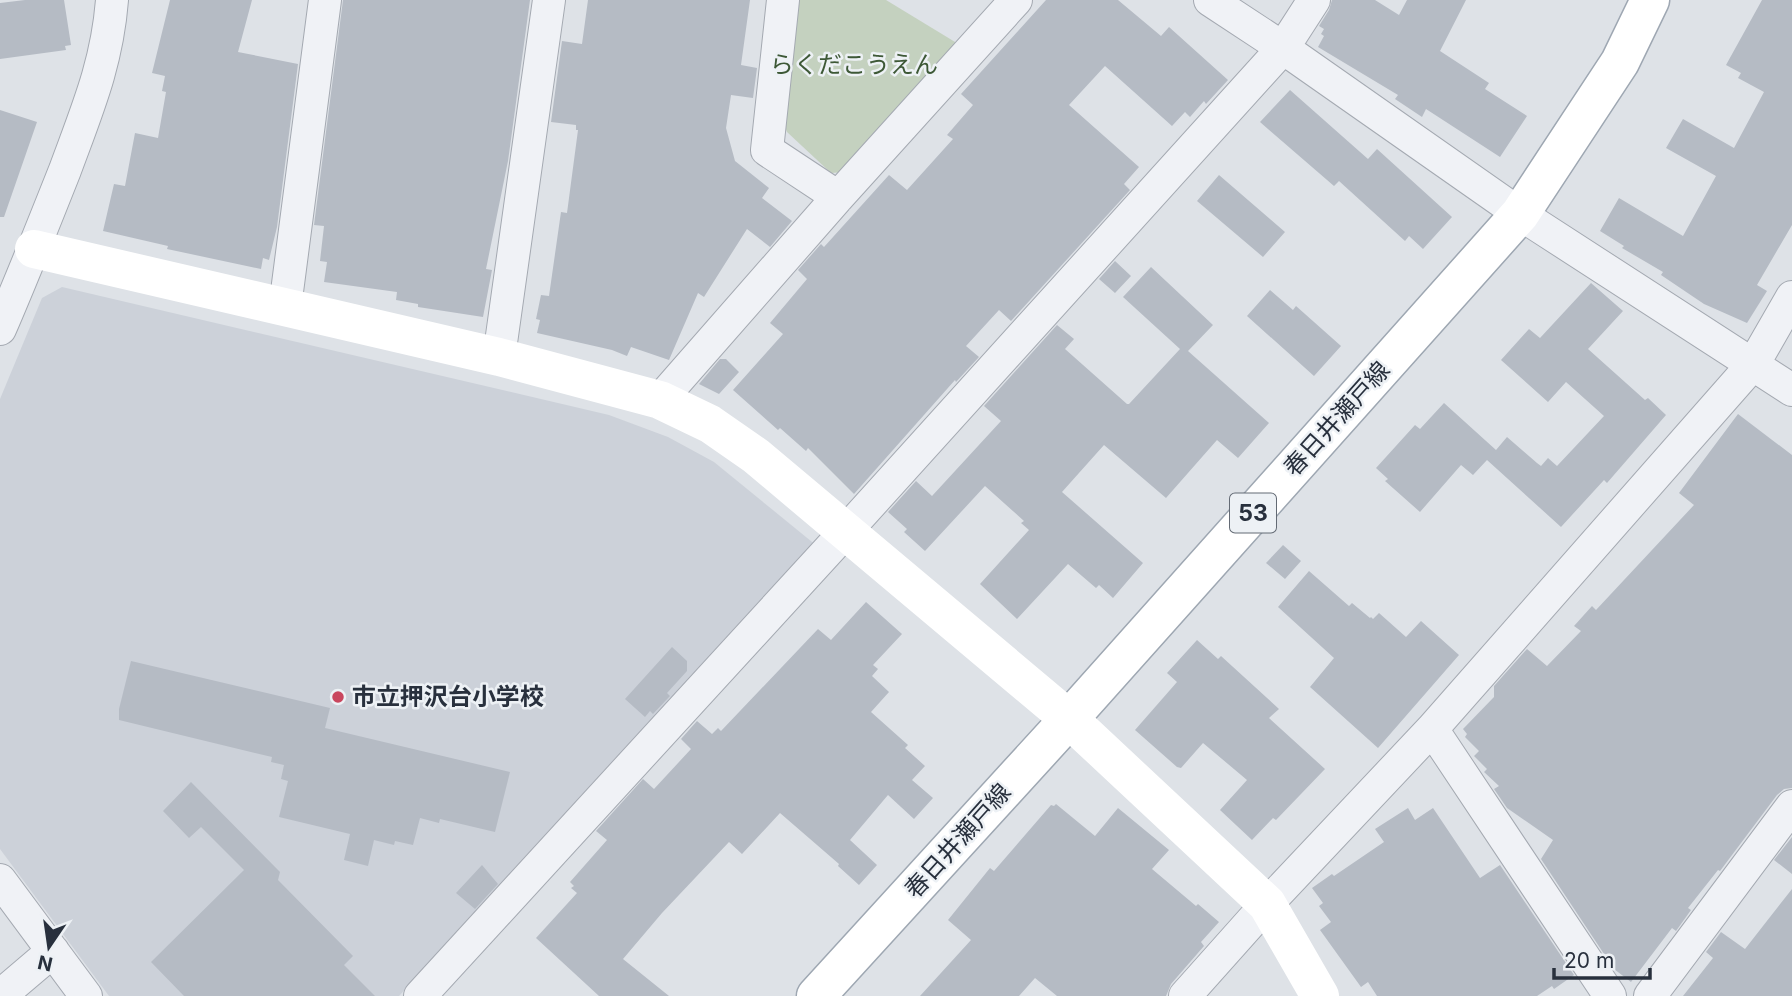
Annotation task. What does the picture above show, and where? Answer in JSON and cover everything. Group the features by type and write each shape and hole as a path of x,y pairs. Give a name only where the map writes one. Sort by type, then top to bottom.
{"street":[{"path":"0,329 97,85 109,33 112,0"},
{"path":"285,307 325,0"},
{"path":"499,356 549,0"},
{"path":"783,0 767,150 838,197"},
{"path":"660,400 1016,0"},
{"path":"1210,0 1520,214 1792,390"},
{"path":"420,996 1283,48 1314,0"},
{"name":"春日井瀬戸線","path":"816,996 1069,719 1520,214 1620,62 1650,0"},
{"path":"34,249 499,356 660,400 710,424 757,456 1069,719 1267,904 1320,996"},
{"path":"1185,996 1267,904 1432,729 1754,363 1792,297"},
{"path":"1432,729 1611,996"},
{"path":"1650,996 1792,806"},
{"path":"0,880 86,996"},
{"path":"0,996 53,951"}],"shaded area":[{"name":"市立押沢台小学校","path":"62,287 609,415 668,437 714,462 817,546 399,996 109,996 0,849 0,399 42,298"}],"green space":[{"name":"らくだこうえん","path":"796,0 886,0 960,45 845,172 831,173 787,132 782,120"}],"building":[{"path":"64,0 71,45 65,46 66,50 0,59 0,3"},
{"path":"170,0 252,0 238,52 298,64 277,227 269,260 263,258 261,269 167,249 168,246 103,231 114,184 125,186 135,133 158,138 166,92 162,91 165,76 152,73"},
{"path":"343,0 530,0 508,161 486,269 492,270 483,317 418,307 418,304 396,300 397,292 324,282 327,262 320,261 324,226 314,225"},
{"path":"588,0 750,0 741,65 757,68 753,98 731,95 726,128 735,161 769,188 762,198 792,221 770,247 747,229 704,297 698,293 669,360 631,347 627,356 537,333 540,320 536,319 541,295 549,296 561,212 567,213 578,130 576,125 551,122 562,41 582,44"},
{"path":"1046,0 1118,0 1161,36 1169,27 1228,80 1206,104 1204,101 1190,117 1185,112 1172,126 1105,66 1069,105 1139,167 1124,184 1130,190 1011,321 999,310 966,346 979,357 956,382 955,380 854,494 808,448 806,451 780,428 778,430 733,390 783,334 770,323 807,279 798,270 821,244 824,247 889,175 907,190 953,139 947,135 973,105 961,94"},
{"path":"1332,0 1375,0 1399,15 1407,0 1466,0 1440,51 1489,83 1485,89 1527,116 1500,157 1426,109 1422,117 1395,99 1398,95 1318,47 1324,36 1321,34 1324,29 1319,26"},
{"path":"1762,0 1792,0 1792,225 1757,285 1767,291 1747,323 1704,304 1661,275 1663,272 1622,248 1624,246 1600,231 1619,198 1683,236 1716,176 1666,148 1683,119 1734,148 1764,92 1738,78 1741,73 1726,65"},
{"path":"1290,90 1368,159 1377,149 1452,217 1423,249 1409,236 1405,241 1339,181 1334,186 1260,122"},
{"path":"0,110 37,122 4,217 0,217"},
{"path":"1219,175 1285,232 1263,257 1197,201"},
{"path":"1115,261 1131,276 1115,293 1099,279"},
{"path":"1151,267 1213,325 1188,351 1269,423 1238,458 1217,440 1166,498 1104,445 1062,492 1143,563 1113,598 1099,585 1096,588 1068,564 1017,619 980,584 1029,530 1021,523 1024,521 985,486 925,551 904,532 907,529 888,512 916,481 932,496 1001,421 984,406 1057,325 1074,339 1065,349 1129,404 1180,349 1123,297"},
{"path":"1591,283 1623,311 1588,349 1645,400 1648,398 1666,415 1607,483 1604,480 1561,527 1487,460 1473,475 1461,465 1420,512 1385,481 1388,479 1376,468 1415,425 1420,429 1444,403 1496,450 1507,437 1541,466 1548,458 1557,466 1604,416 1566,382 1548,402 1501,360 1529,329 1540,338"},
{"path":"1270,290 1293,310 1296,306 1341,346 1314,376 1247,316"},
{"path":"720,359 726,359 739,372 719,394 699,384"},
{"path":"1738,414 1792,455 1792,788 1784,789 1777,795 1720,871 1718,870 1688,908 1691,910 1676,931 1672,928 1631,982 1614,969 1541,859 1553,840 1507,808 1494,789 1499,786 1484,772 1487,769 1474,756 1479,751 1465,737 1467,734 1463,729 1494,697 1494,686 1527,649 1547,666 1581,631 1574,626 1592,606 1596,610 1694,505 1679,493"},
{"path":"1283,545 1301,561 1285,579 1266,563"},
{"path":"1309,571 1349,606 1352,603 1370,618 1373,619 1379,613 1406,637 1421,621 1459,655 1378,748 1310,687 1334,658 1278,607"},
{"path":"866,602 902,634 873,665 878,669 872,676 889,692 871,712 908,745 905,748 925,766 912,780 933,798 914,819 888,795 850,840 877,865 859,885 780,813 742,854 729,842 623,959 669,996 599,996 536,938 577,893 571,888 574,886 570,882 607,840 596,831 643,779 654,789 691,749 681,739 697,721 712,734 718,728 721,731 818,629 831,640"},
{"path":"1197,640 1218,659 1221,656 1279,709 1269,718 1325,769 1276,820 1273,818 1252,840 1220,810 1247,780 1203,743 1181,768 1177,767 1135,730 1177,682 1167,673"},
{"path":"672,647 687,661 687,671 667,693 670,696 653,714 650,711 645,717 625,699"},
{"path":"131,661 330,708 325,728 510,772 495,832 440,819 439,823 420,818 413,845 395,841 394,845 374,840 368,866 344,860 350,834 279,817 288,781 281,779 284,765 271,762 272,757 119,720 119,709"},
{"path":"191,782 280,872 278,880 353,956 344,965 375,996 184,996 151,962 244,870 201,827 189,838 163,811"},
{"path":"1056,804 1095,836 1118,808 1169,850 1152,869 1219,922 1201,942 1204,946 1171,984 1166,996 1057,996 1035,978 1019,996 920,996 971,940 948,920 990,868 994,871 1051,805"},
{"path":"1408,808 1415,820 1433,808 1480,878 1500,865 1574,975 1554,989 1552,986 1537,996 1377,996 1368,982 1361,987 1320,930 1331,922 1319,906 1323,903 1312,888 1384,842 1375,829"},
{"path":"1792,837 1792,874 1774,860"},
{"path":"482,865 498,884 475,909 456,893"},
{"path":"1792,889 1792,996 1683,996 1713,958 1706,952 1721,932 1745,949"}],"place":[{"name":"市立押沢台小学校","path":"338,697"}]}
